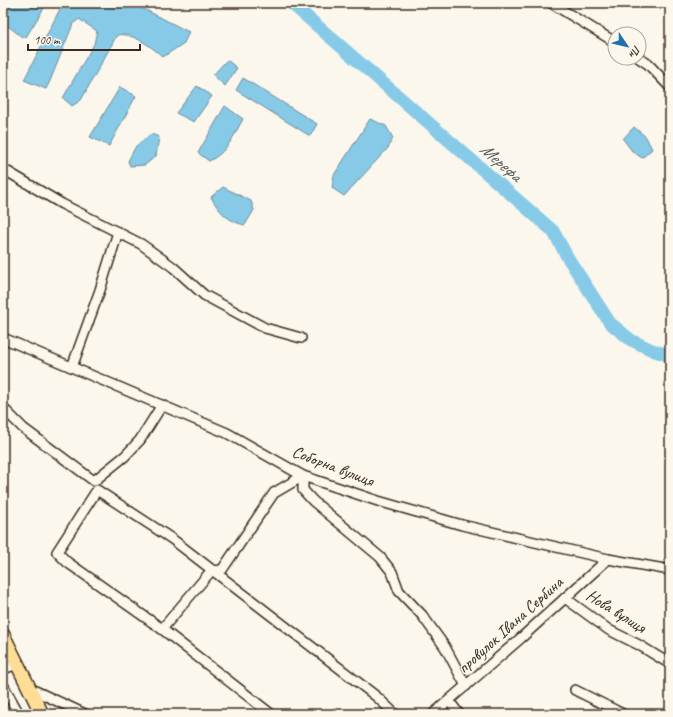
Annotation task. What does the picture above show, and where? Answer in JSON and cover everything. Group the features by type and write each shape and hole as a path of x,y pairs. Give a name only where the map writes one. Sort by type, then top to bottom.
{"highway":[{"path":"3,635 42,714"}],"street":[{"path":"551,3 607,37"},
{"path":"647,63 670,87"},
{"path":"3,169 62,204 141,244 173,267 204,295 265,328 301,338"},
{"path":"72,367 100,290 118,232"},
{"name":"Соборна вулиця","path":"3,338 227,433 303,476 462,525 608,559 670,570"},
{"path":"94,481 124,456 140,440 162,405"},
{"path":"3,408 22,428 94,481 97,490 172,539 211,571 377,697 395,714"},
{"path":"162,628 211,571 222,570 274,493 303,476"},
{"path":"303,476 303,490 380,557 392,572 399,591 422,615 444,648 466,686"},
{"path":"97,490 57,552 67,562 162,628 271,714"},
{"name":"провулок Івана Сербина","path":"433,714 608,559"},
{"name":"Нова вулиця","path":"565,598 609,630 639,645 670,664"},
{"path":"3,669 17,664"},
{"path":"3,685 19,714"},
{"path":"29,688 85,714"},
{"path":"576,690 623,714"},
{"path":"449,701 459,714"}],"water":[{"path":"13,3 47,3 26,37 22,37 3,22 3,18"},
{"path":"63,3 132,3 189,32 184,43 163,57 142,41 129,36 117,35 81,100 72,106 63,98 94,44 97,31 79,19 73,24 46,89 24,80"},
{"path":"227,60 237,68 225,86 213,75"},
{"path":"243,78 317,124 310,136 236,90"},
{"path":"197,86 212,96 194,122 176,113"},
{"path":"120,87 136,96 109,146 90,137"},
{"path":"225,106 243,119 233,137 221,153 209,161 198,153"},
{"path":"370,119 386,126 393,138 388,148 344,196 332,188 334,175"},
{"path":"634,127 646,137 652,149 642,158 632,151 623,139"},
{"path":"151,134 159,137 156,156 145,165 130,166 128,161 136,146"},
{"path":"223,187 251,201 254,210 245,225 239,224 225,216 211,197"}],"waterway":[{"name":"Мерефа","path":"291,3 553,231 568,258 610,323 631,340 652,350 670,356"}]}
